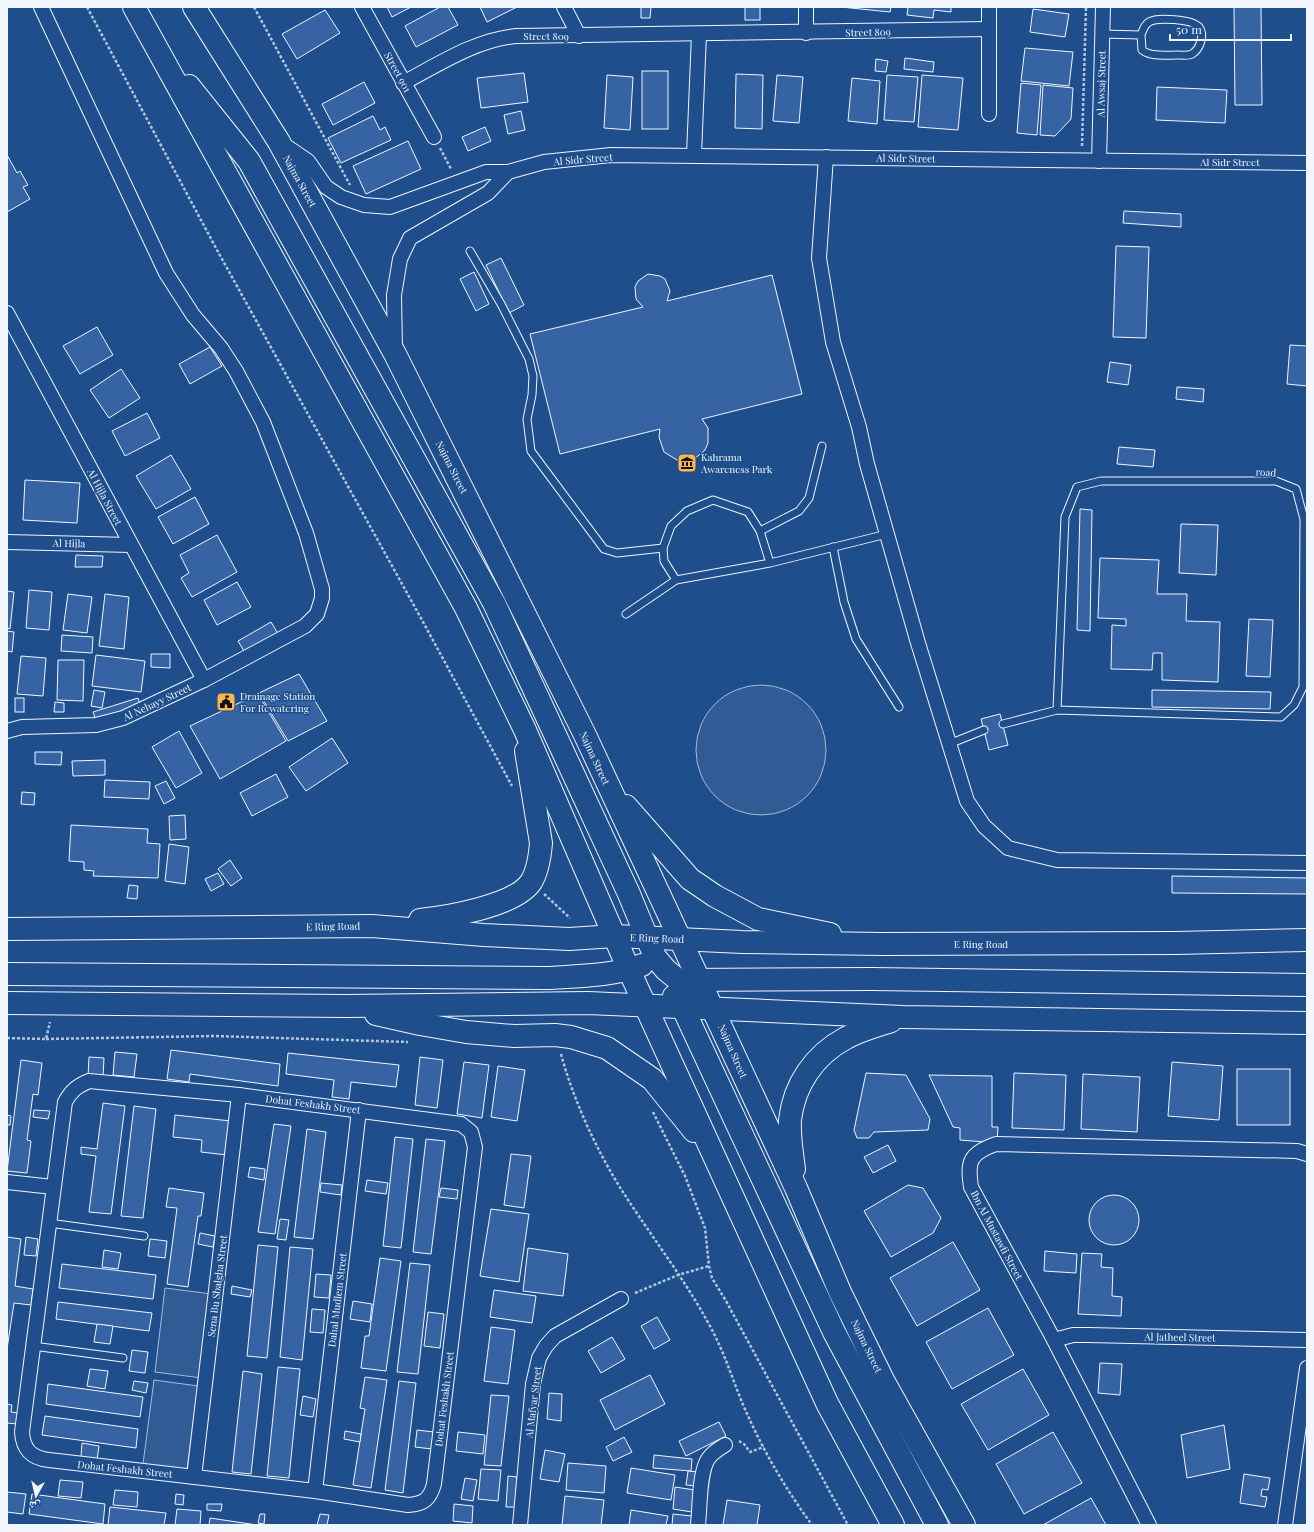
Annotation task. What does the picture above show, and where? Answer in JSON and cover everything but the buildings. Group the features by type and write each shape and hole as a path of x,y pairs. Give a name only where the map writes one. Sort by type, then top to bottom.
{"main road":[{"path":"134,7 466,608 524,730 615,936 643,964 681,981 864,979 1307,985"},
{"name":"Najma Street","path":"190,7 199,16 279,142 395,354 585,735 679,938 681,981 714,1008 796,1188 840,1292 883,1380 964,1525"},
{"path":"150,36 248,161 494,602 629,894 646,938 643,964 646,1004 711,1151 827,1402 893,1525"},
{"path":"372,926 464,914 515,895 531,882 540,857 541,843 533,803 524,730"},
{"path":"608,785 690,879 715,896 758,919 882,944"},
{"name":"E Ring Road","path":"7,930 372,926 484,935 561,939 615,936 742,942 882,944 1168,943 1307,940"},
{"path":"7,974 576,977 643,964 679,938"},
{"path":"646,1004 681,981"},
{"path":"681,981 682,1006 834,1332 937,1525"},
{"path":"7,1003 346,1006 588,1003 646,1004 902,1016 1307,1023"},
{"path":"346,1006 442,1029 514,1036 555,1035 583,1040 607,1048 652,1079 711,1151"},
{"path":"796,1188 790,1122 793,1104 807,1072 822,1054 846,1037 902,1016"}],"street":[{"name":"Al Nehayy Street","path":"7,731 22,727 96,725 124,718 204,680 305,626 312,621 321,606 322,589 306,533 290,490 250,396 221,348 193,315 166,273 41,7"},
{"name":"Street 901","path":"362,7 434,137"},
{"path":"564,7 579,36"},
{"path":"806,7 806,33"},
{"path":"989,7 989,114"},
{"name":"Al Awsaj Street","path":"1099,161 1102,7"},
{"name":"Street 809","path":"403,83 484,42 500,38 989,29"},
{"path":"694,155 698,34"},
{"name":"Al Sidr Street","path":"279,142 308,161 326,187 341,197 364,205 390,207 486,172 508,172 544,162 611,155 1307,163"},
{"path":"826,157 819,258 833,342 859,427 867,464 887,534 966,801 984,826 1008,848 1057,860 1307,863"},
{"path":"395,354 394,295 400,259 410,238 488,193 508,172"},
{"name":"Al Hijla Street","path":"7,313 204,680"},
{"name":"Al Hijla","path":"7,542 131,545"},
{"name":"Dohat Feshakh Street","path":"89,1081 101,1081 239,1095 359,1110 461,1124 471,1132 474,1140 475,1147 432,1493 427,1500 418,1504 408,1505 315,1491 38,1459 29,1453 23,1443 22,1432 65,1102 70,1092 89,1081"},
{"name":"Sena Bu Sbalgha Street","path":"194,1476 239,1095"},
{"name":"Dahal Mudlem Street","path":"315,1491 359,1110"},
{"name":"Ibn Al Mustawfi Street","path":"1149,1525 1054,1340 971,1187 968,1172 971,1158 981,1149 996,1144 1297,1151 1307,1154"},
{"path":"7,1182 53,1187"},
{"name":"Al Mafyar Street","path":"520,1525 533,1384 539,1358 546,1346 555,1336 622,1299"},
{"name":"Al Jatheel Street","path":"1054,1340 1073,1335 1088,1335 1307,1340"},
{"path":"1285,1525 1307,1368"},
{"path":"698,1525 704,1472 707,1460 714,1452 725,1445"}],"lane":[{"path":"1155,20 1187,21 1199,27 1202,32 1201,44 1197,49 1188,55 1151,55 1146,53 1142,50 1141,35 1145,26 1155,20"},
{"path":"1102,34 1141,35"},
{"path":"470,251 501,304 529,359 533,376 532,395 527,418 531,451 604,549 617,553 663,548"},
{"path":"760,531 799,511 809,498 822,446"},
{"name":"road","path":"1101,481 1276,481 1296,489 1304,519 1303,686 1294,705 1281,717 1057,710 1065,517 1077,488 1101,481"},
{"path":"676,580 664,560 663,548 671,526 687,511 713,500 748,512 760,531 770,563"},
{"path":"626,614 676,580 770,563 887,534"},
{"path":"833,547 844,602 856,638 899,707"},
{"path":"1002,724 1057,710"},
{"path":"949,744 984,730"},
{"path":"49,1223 144,1236"},
{"path":"33,1346 123,1358"}],"path":[{"path":"87,7 217,250 513,787"},
{"path":"254,7 350,185 364,205"},
{"path":"1081,160 1086,7"},
{"path":"434,137 458,181"},
{"path":"531,882 570,918"},
{"path":"46,1039 53,1004"},
{"path":"555,1035 568,1080 620,1188 678,1275 717,1340 749,1420 788,1492 812,1525"},
{"path":"7,1038 46,1039 214,1036 411,1042"},
{"path":"651,1107 685,1176 705,1228 709,1266 712,1278 848,1525"},
{"path":"622,1299 678,1275 709,1266"},
{"path":"725,1445 740,1441 750,1452 764,1447"}],"shaded area":[{"path":"761,685 786,690 807,704 821,725 826,750 821,775 807,796 786,810 761,815 736,810 715,796 701,775 696,750 701,725 715,704 736,690"},
{"path":"165,1288 212,1294 202,1378 155,1372"},
{"path":"154,1380 198,1386 187,1470 143,1464"}],"place":[{"name":"Kahrama Awareness Park","path":"687,463"},
{"name":"Drainage Station For Rewatering","path":"226,702"}]}
